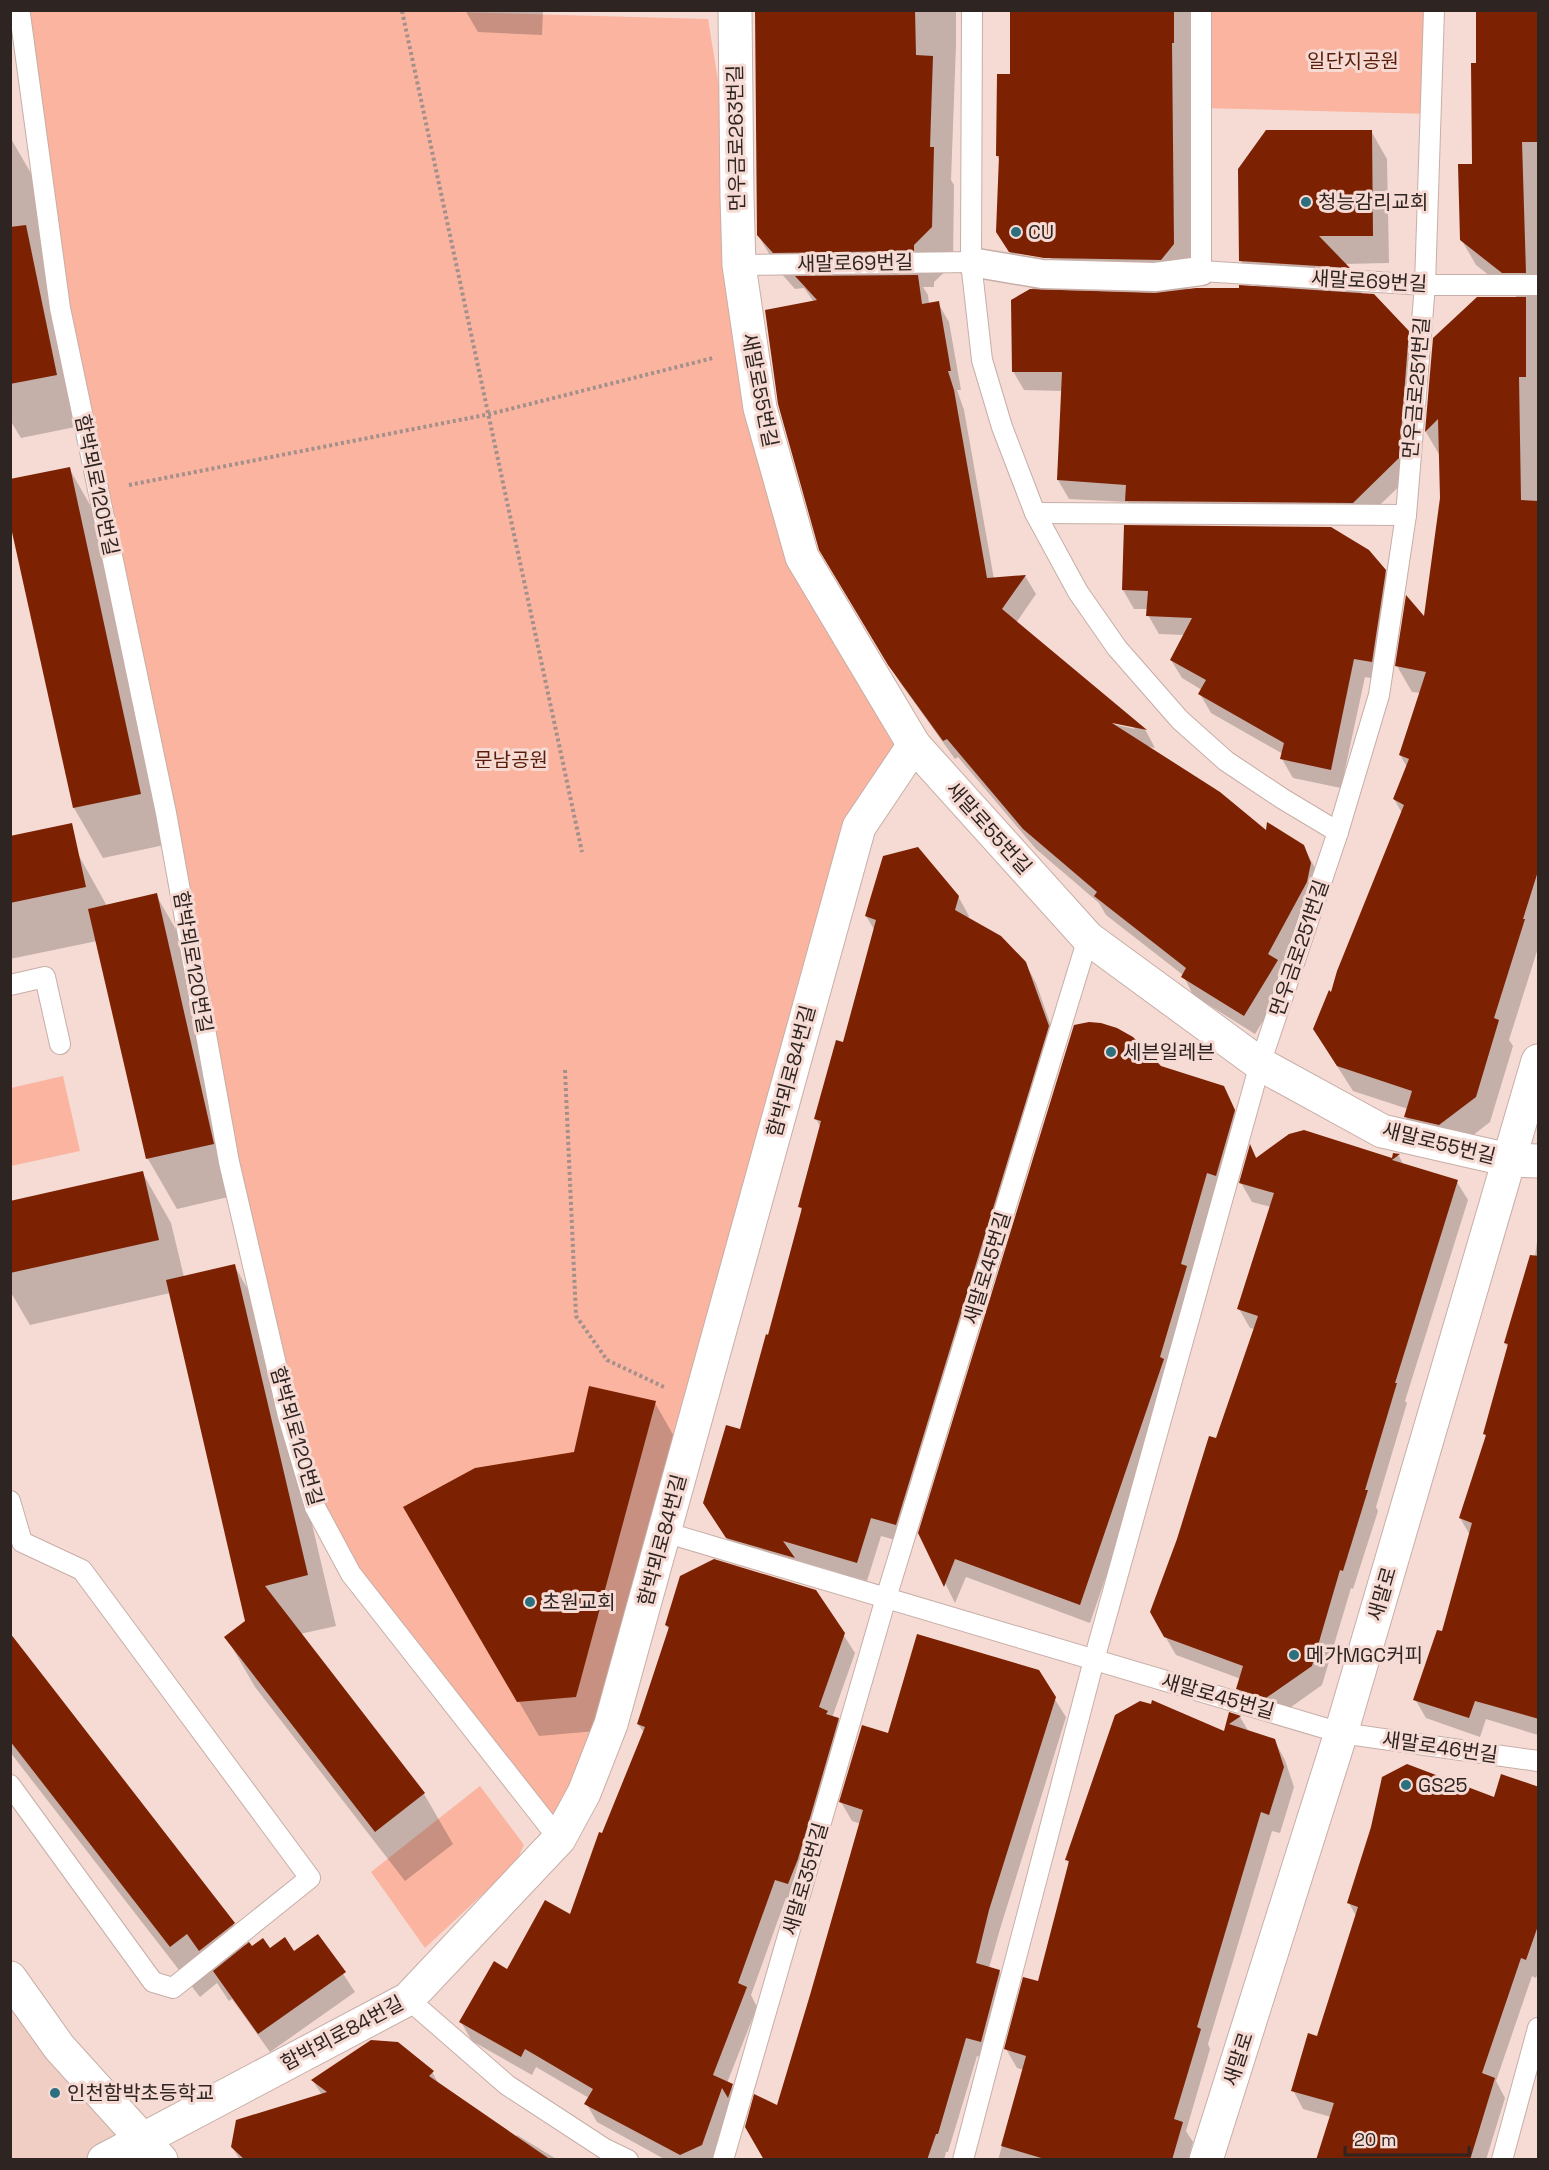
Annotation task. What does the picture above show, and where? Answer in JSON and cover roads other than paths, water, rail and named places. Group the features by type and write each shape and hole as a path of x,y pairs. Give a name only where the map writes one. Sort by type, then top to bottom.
{"street":[{"name":"먼우금로263번길","path":"735,10 736,197 739,265"},
{"name":"새말로69번길","path":"971,262 1042,274 1155,277 1201,271"},
{"name":"새말로55번길","path":"739,265 760,408 802,557 914,745 1088,939 1260,1064 1382,1131 1524,1160"},
{"name":"함박뫼로84번길","path":"104,2160 151,2149 408,1999 559,1839 584,1793 611,1724 859,827 914,745"},
{"name":"새말로","path":"1206,2160 1524,1160 1539,1061"},
{"path":"10,1978 59,2047 151,2149"}],"lane":[{"path":"972,10 971,262 982,360 1002,427 1035,513 1078,592 1091,611 1117,648 1180,720 1226,761 1283,800 1338,832"},
{"path":"1201,10 1201,271"},
{"name":"먼우금로251번길","path":"1260,1064 1338,832 1379,695 1406,514 1425,285 1434,10"},
{"name":"함박뫼로120번길","path":"10,14 20,14 60,308 166,813 229,1162 288,1416 315,1507 351,1574 559,1839"},
{"name":"새말로69번길","path":"739,265 971,262"},
{"name":"새말로69번길","path":"1201,271 1425,285 1539,285"},
{"path":"1035,513 1406,514"},
{"name":"새말로45번길","path":"886,1598 1088,939"},
{"path":"10,985 45,977 60,1044"},
{"path":"963,2160 1094,1660 1260,1064"},
{"path":"10,1501 22,1542 82,1570 310,1878 173,1988 153,1982 10,1785"},
{"name":"새말로45번길","path":"664,1532 1341,1733"},
{"name":"새말로35번길","path":"723,2160 886,1598"},
{"name":"새말로46번길","path":"1341,1733 1539,1761"},
{"path":"408,1999 507,2085 605,2149 628,2160"},
{"path":"1502,2160 1539,2028"}],"place":[{"name":"청능감리교회","path":"1306,202"},
{"name":"CU","path":"1016,232"},
{"name":"세븐일레븐","path":"1111,1052"},
{"name":"초원교회","path":"530,1602"},
{"name":"메가MGC커피","path":"1294,1655"},
{"name":"GS25","path":"1406,1785"},
{"name":"인천함박초등학교","path":"55,2093"}],"park label":[{"name":"일단지공원","path":"1353,61"},
{"name":"문남공원","path":"511,760"}]}
